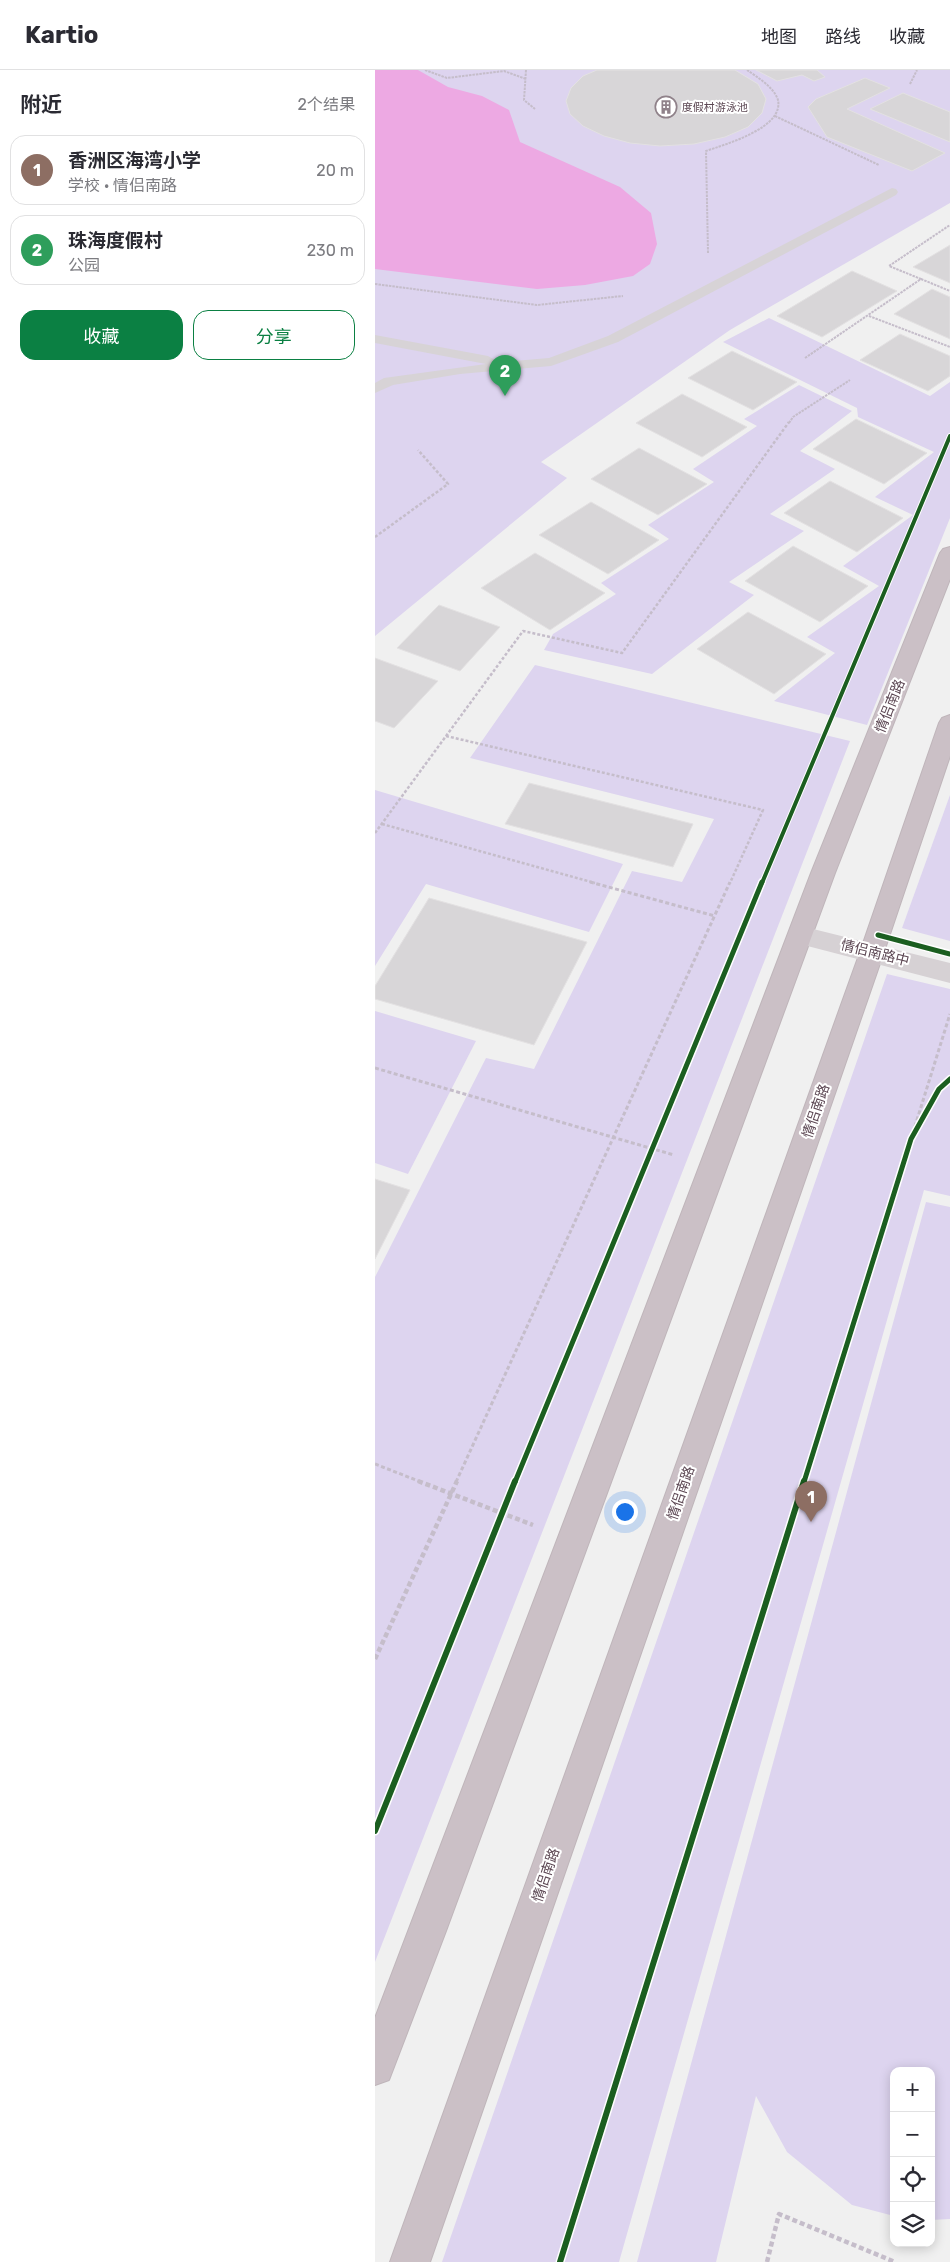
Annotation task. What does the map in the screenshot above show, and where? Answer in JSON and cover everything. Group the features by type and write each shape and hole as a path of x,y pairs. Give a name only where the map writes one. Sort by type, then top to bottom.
{"highway":[{"name":"情侣南路","path":"375,2066 801,935 950,553"},
{"name":"情侣南路","path":"409,2262 872,952 950,723"}],"street":[{"name":"情侣南路中","path":"801,935 950,972"}],"lane":[{"path":"375,389 389,381 460,370 551,362 613,339 892,192"},
{"path":"375,339 514,365"}],"path":[{"path":"425,70 437,76 452,78 487,71 504,71 526,79"},
{"path":"526,70 524,100 535,109"},
{"path":"708,259 706,151 748,137 763,128 775,116 779,103 776,92 747,70"},
{"path":"910,84 917,70"},
{"path":"775,116 887,168"},
{"path":"950,224 889,266 950,291"},
{"path":"805,358 921,280"},
{"path":"375,284 537,305 666,291 686,301"},
{"path":"868,316 950,347"},
{"path":"375,833 523,631 622,653 793,416 850,380"},
{"path":"375,537 448,484 418,450"},
{"path":"375,1659 763,810 446,736"},
{"path":"382,824 715,916"},
{"path":"908,1149 950,1014"},
{"path":"375,1068 714,1166"},
{"path":"911,1139 929,1104"},
{"path":"650,1158 657,1140"},
{"path":"375,1464 574,1540"},
{"path":"498,1521 506,1503"},
{"path":"767,2262 779,2214 895,2262"}],"shaded area":[{"path":"375,70 950,70 950,203 730,330 541,462 567,478 375,636"},
{"path":"375,70 418,70 448,87 482,96 509,110 520,142 620,187 651,213 657,244 650,264 633,276 585,285 537,289 375,269"},
{"path":"769,318 930,396 950,382 950,518 867,725 774,701 835,653 807,637 879,586 843,566 913,515 875,497 934,452 858,417 857,408 723,342"},
{"path":"799,385 852,411 800,451 835,469 770,514 804,531 729,582 754,595 652,674 544,650 553,634 616,594 601,583 669,539 648,525 714,482 693,469 757,426 744,419"},
{"path":"535,665 850,741 375,1962 375,1277 486,1058 534,1069 632,871 682,882 714,819 470,758"},
{"path":"375,790 623,864 589,932 426,884 375,966"},
{"path":"950,795 950,941 902,928"},
{"path":"887,974 950,989 950,1196 924,1190 619,2262 442,2262"},
{"path":"375,1011 476,1041 408,1174 375,1163"},
{"path":"926,1202 950,1207 950,2219 935,2220 935,2067 890,2067 890,2215 852,2205 787,2152 756,2096 716,2262 637,2262"}],"building":[{"name":"度假村游泳池","path":"597,70 735,70 758,84 766,99 762,113 748,127 725,137 694,144 660,146 630,143 604,136 583,126 570,114 566,101 571,88 583,76"},
{"path":"756,70 817,70 825,77 814,81 802,75 777,81"},
{"path":"865,78 890,88 847,109 945,153 912,171 827,137 808,107 816,99"},
{"path":"903,93 950,112 950,142 870,109"},
{"path":"950,245 950,283 913,267"},
{"path":"852,271 897,291 822,337 777,316"},
{"path":"932,289 950,297 950,339 894,314"},
{"path":"900,334 950,356 950,376 928,391 860,360"},
{"path":"732,351 797,382 753,410 688,378"},
{"path":"682,394 747,427 702,457 636,423"},
{"path":"856,419 927,453 884,484 813,449"},
{"path":"639,448 707,484 658,515 591,479"},
{"path":"830,481 903,518 857,552 784,513"},
{"path":"591,502 659,540 608,574 539,535"},
{"path":"793,546 868,586 820,622 745,581"},
{"path":"535,553 605,593 550,630 481,588"},
{"path":"439,605 500,627 460,671 397,648"},
{"path":"748,612 826,654 774,694 697,649"},
{"path":"375,658 438,681 394,728 375,721"},
{"path":"529,783 693,824 673,867 505,824"},
{"path":"429,898 587,942 534,1045 375,999 375,986"},
{"path":"375,1179 410,1190 375,1259"}],"cycle path":[{"path":"375,1831 502,1512 817,747 950,436"},
{"path":"878,935 950,954"},
{"path":"560,2262 911,1139 939,1089 950,1079"}],"place":[{"name":"度假村游泳池","path":"666,107"},
{"name":"珠海度假村","path":"505,396"},
{"name":"香洲区海湾小学","path":"811,1522"}]}
